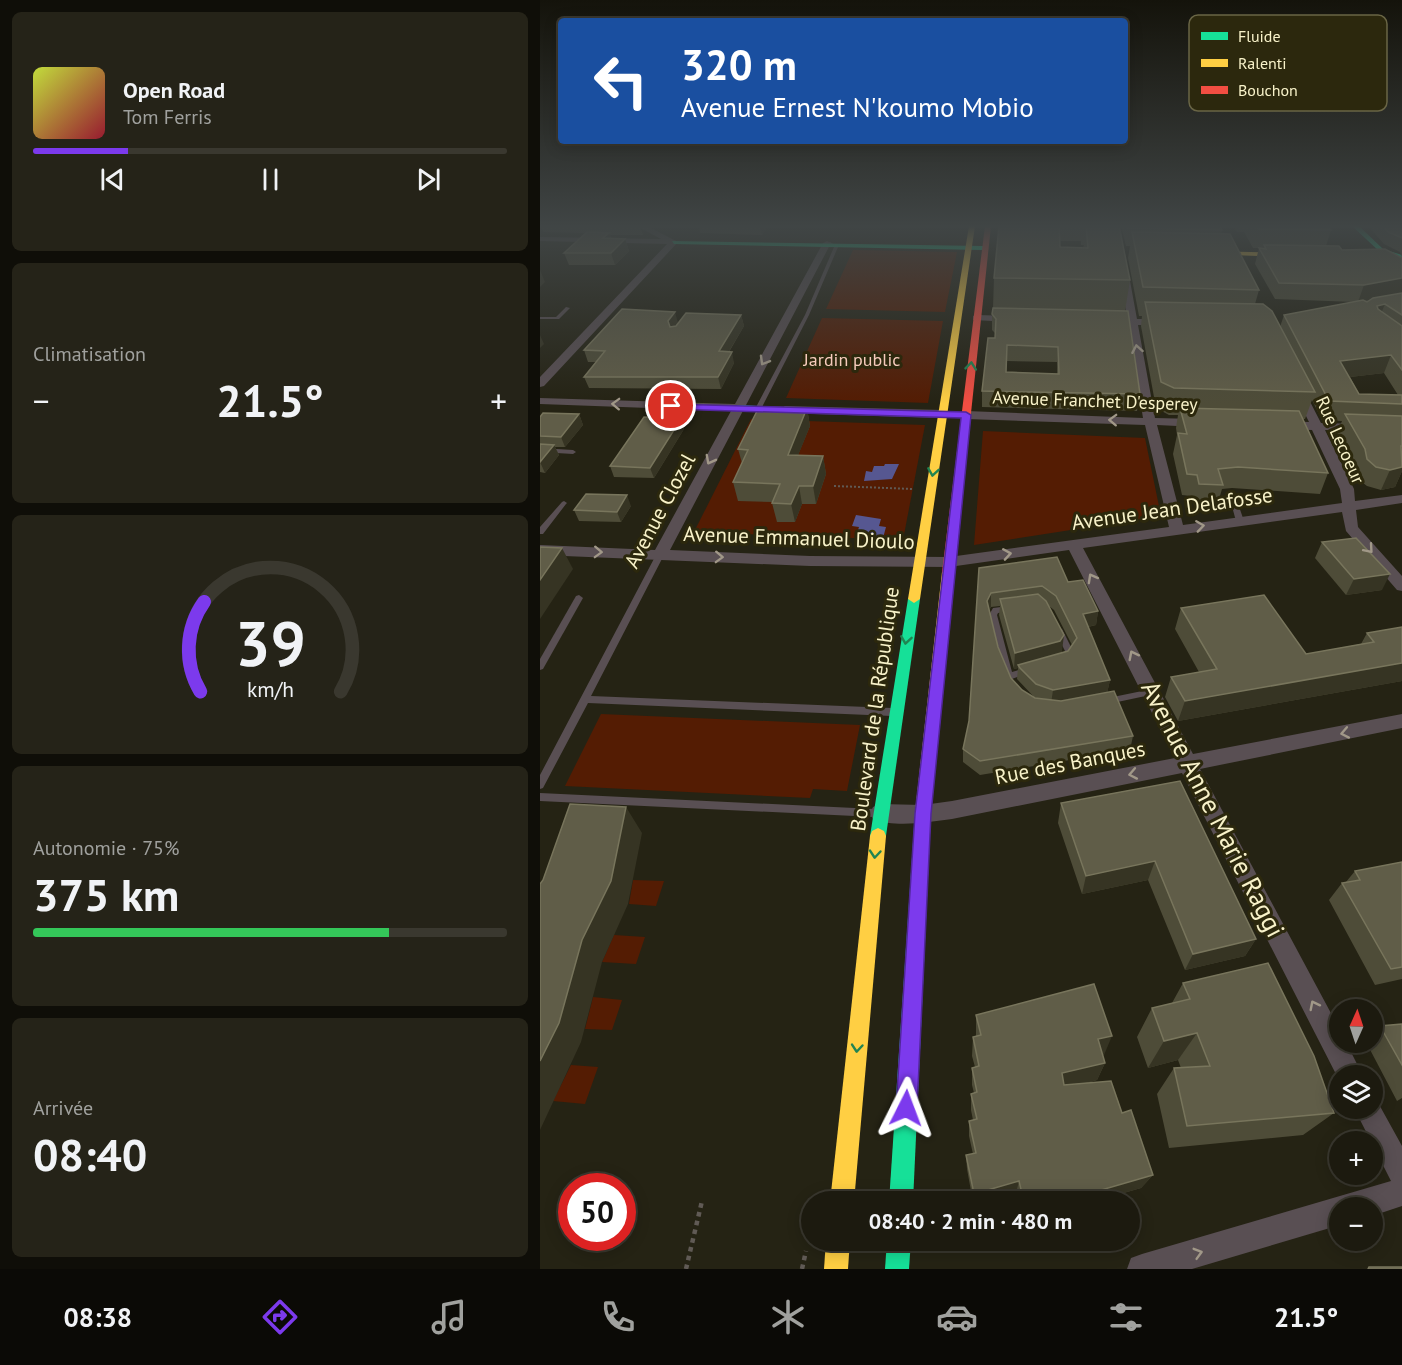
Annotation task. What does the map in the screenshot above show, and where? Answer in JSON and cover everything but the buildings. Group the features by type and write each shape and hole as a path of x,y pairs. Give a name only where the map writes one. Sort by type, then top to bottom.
{"main road":[{"name":"Boulevard de la République","path":"843,1191 880,813 962,285"},
{"path":"902,1191 923,814 976,318 983,285"},
{"path":"737,408 758,409"},
{"path":"943,414 966,415"},
{"path":"836,1269 837,1251"},
{"path":"897,1269 898,1251"}],"street":[{"path":"540,384 633,285"},
{"name":"Avenue Clozel","path":"660,555 737,408 807,285"},
{"path":"1126,285 1150,422 1177,529"},
{"path":"976,318 1030,319"},
{"path":"1098,321 1177,322"},
{"name":"Rue Lecoeur","path":"1292,375 1347,489 1351,528 1402,586"},
{"path":"540,401 737,408"},
{"path":"758,409 943,414"},
{"name":"Avenue Franchet D'esperey","path":"966,415 1210,423"},
{"path":"1269,424 1402,429"},
{"name":"Avenue Jean Delafosse","path":"949,562 1402,499"},
{"name":"Avenue Anne Marie Raggi","path":"1073,543 1190,763 1344,1065"},
{"name":"Avenue Emmanuel Dioulo","path":"540,550 949,562"},
{"name":"Rue des Banques","path":"880,813 923,814 1402,721"},
{"path":"1374,1119 1402,1174"},
{"path":"1383,1198 1402,1192"},
{"path":"1142,1269 1329,1214"}],"lane":[{"path":"758,409 807,314 817,285"},
{"path":"540,318 557,318 568,308"},
{"path":"540,450 573,452"},
{"path":"1231,492 1240,521"},
{"path":"540,532 564,503"},
{"name":"Avenue Clozel","path":"540,785 660,555"},
{"path":"540,667 579,598"},
{"path":"1018,608 996,610 993,615 1011,679 1041,667"},
{"path":"1051,664 1062,661 1069,651 1054,622"},
{"path":"1096,703 1152,692"},
{"path":"584,699 895,712"},
{"path":"540,797 880,813"}],"path":[{"path":"834,486 930,490"},
{"path":"686,1269 702,1201"}],"green space":[{"path":"837,285 950,285 945,312 826,309"},
{"name":"Jardin public","path":"822,318 943,321 928,403 786,398"},
{"path":"751,419 925,425 903,540 694,532"},
{"path":"983,431 1145,438 1161,516 974,545"},
{"path":"601,714 860,725 847,791 813,789 810,798 565,786"},
{"path":"633,880 664,881 656,906 629,904"},
{"path":"614,935 645,937 636,964 602,962"},
{"path":"593,997 622,1000 612,1030 585,1029"},
{"path":"571,1065 598,1067 585,1104 553,1101"}],"water":[{"path":"899,464 892,479 864,481 866,471 872,472 874,466"},
{"path":"856,515 881,519 879,526 886,527 883,538 857,533 859,527 852,526"}],"traffic: fast":[{"path":"737,408 758,409"},
{"path":"878,836 914,599"},
{"path":"902,1191 923,812"},
{"path":"897,1269 898,1251"}],"traffic: slow":[{"path":"914,599 963,285"},
{"path":"923,812 948,572"},
{"path":"843,1191 878,836"},
{"path":"836,1269 837,1251"}],"traffic: jam":[{"path":"948,572 981,285"}],"route":[{"path":"671,406 966,415 946,583 923,814 906,1108"}]}
